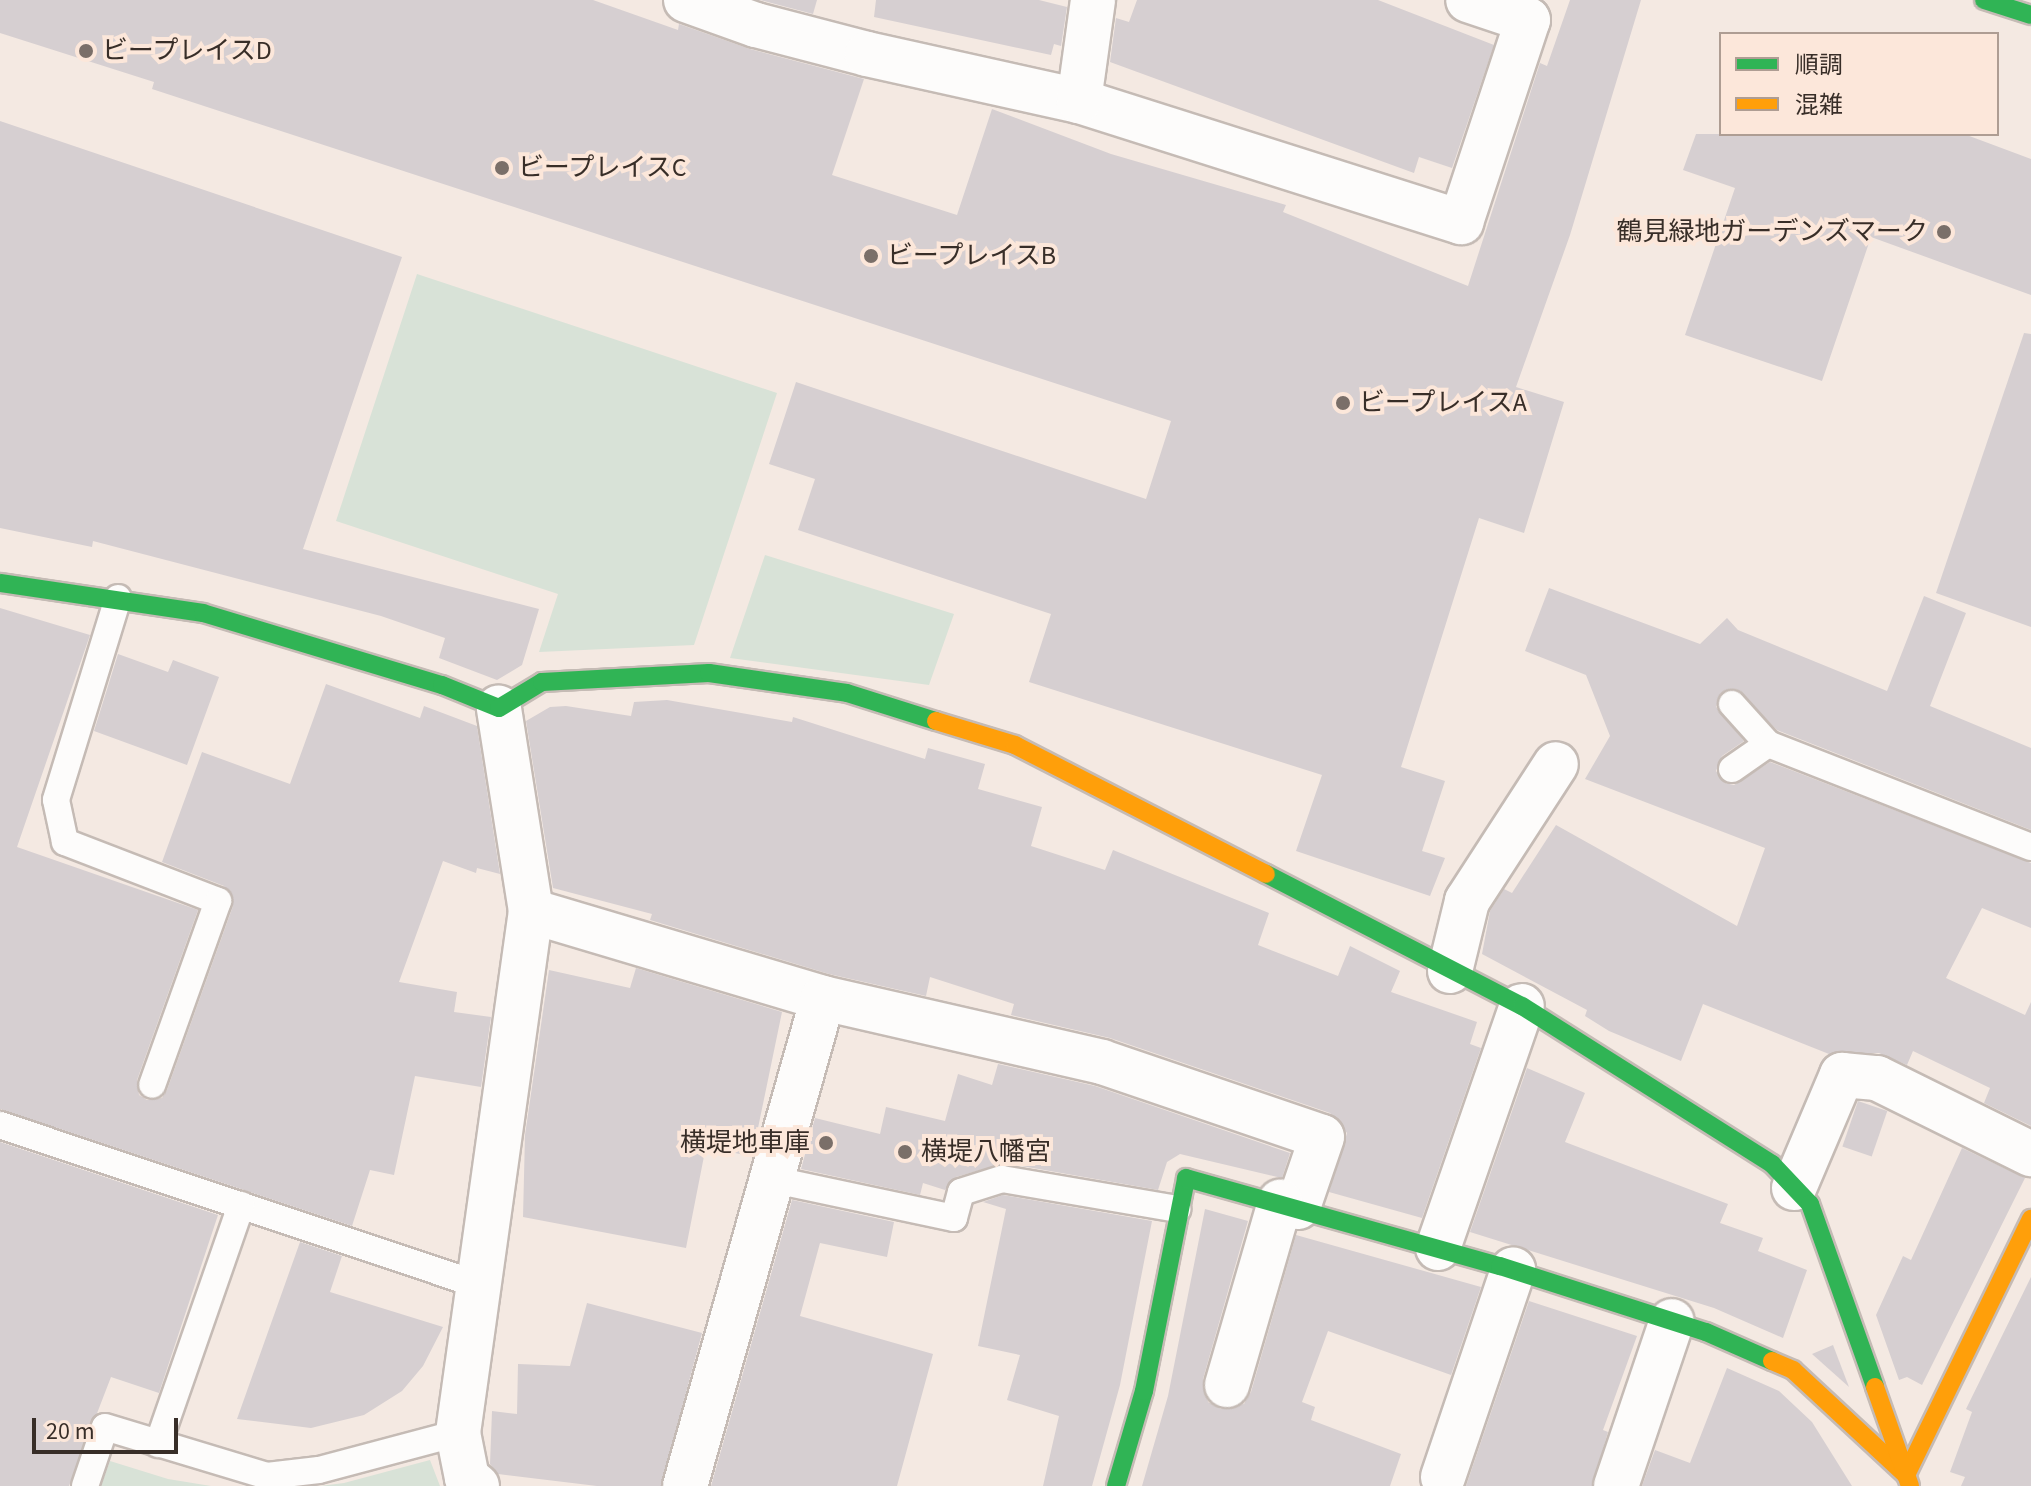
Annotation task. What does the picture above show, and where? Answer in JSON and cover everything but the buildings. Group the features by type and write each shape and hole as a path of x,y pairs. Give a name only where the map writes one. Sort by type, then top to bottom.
{"street":[{"path":"686,0 756,25 867,54 1079,101 1461,222 1528,20 1468,0"},
{"path":"1079,101 1093,0"},
{"path":"1984,0 2031,15"},
{"path":"0,583 118,598 203,613 442,685 499,708"},
{"path":"499,708 542,682 709,673 847,693 1015,745 1196,834 1450,971 1522,1006 1772,1164 1810,1204 1908,1480"},
{"path":"477,1486 467,1478 458,1433 531,911 499,708"},
{"path":"1450,971 1467,901 1556,764"},
{"path":"531,911 823,998 1102,1062 1216,1096 1322,1137 1289,1205 1227,1385"},
{"path":"685,1486 823,998"},
{"path":"1438,1248 1522,1006"},
{"path":"1794,1188 1842,1075 1877,1078 2031,1154"},
{"path":"1116,1486 1144,1391 1177,1209 1186,1178 1513,1270 1672,1321 1793,1370 1908,1480"},
{"path":"1908,1480 2028,1233"},
{"path":"1443,1477 1513,1270"},
{"path":"1616,1486 1672,1321"}],"lane":[{"path":"118,598 56,800 65,842 218,901 152,1085"},
{"path":"1732,704 1768,744 2031,847"},
{"path":"1732,769 1768,744"},
{"path":"0,1125 479,1285"},
{"path":"770,1179 954,1218 961,1192 1002,1179 1177,1209"},
{"path":"158,1444 241,1205"},
{"path":"85,1486 105,1427 267,1476 319,1470 458,1433"}],"shaded area":[{"path":"417,274 777,393 694,645 539,652 558,594 336,521"},
{"path":"765,555 954,614 929,685 730,658"},
{"path":"430,1460 440,1486 320,1486 344,1483"},
{"path":"110,1461 168,1479 211,1486 101,1486"}],"traffic: fast":[{"path":"1984,0 2031,15"},
{"path":"0,583 203,613 442,685 499,708 542,682 709,673 847,693 936,721"},
{"path":"1266,874 1522,1006 1772,1164 1810,1204 1875,1387"},
{"path":"1116,1486 1144,1391 1186,1178 1500,1266 1706,1332 1772,1361"}],"traffic: slow":[{"path":"936,721 1015,745 1266,874"},
{"path":"1772,1361 1793,1370 1906,1475 2031,1219"},
{"path":"1875,1387 1910,1486"}],"place":[{"name":"ビープレイスD","path":"86,51"},
{"name":"ビープレイスC","path":"502,168"},
{"name":"鶴見緑地ガーデンズマーク","path":"1944,232"},
{"name":"ビープレイスB","path":"871,256"},
{"name":"ビープレイスA","path":"1343,403"},
{"name":"横堤地車庫","path":"826,1143"},
{"name":"横堤八幡宮","path":"905,1152"}]}
